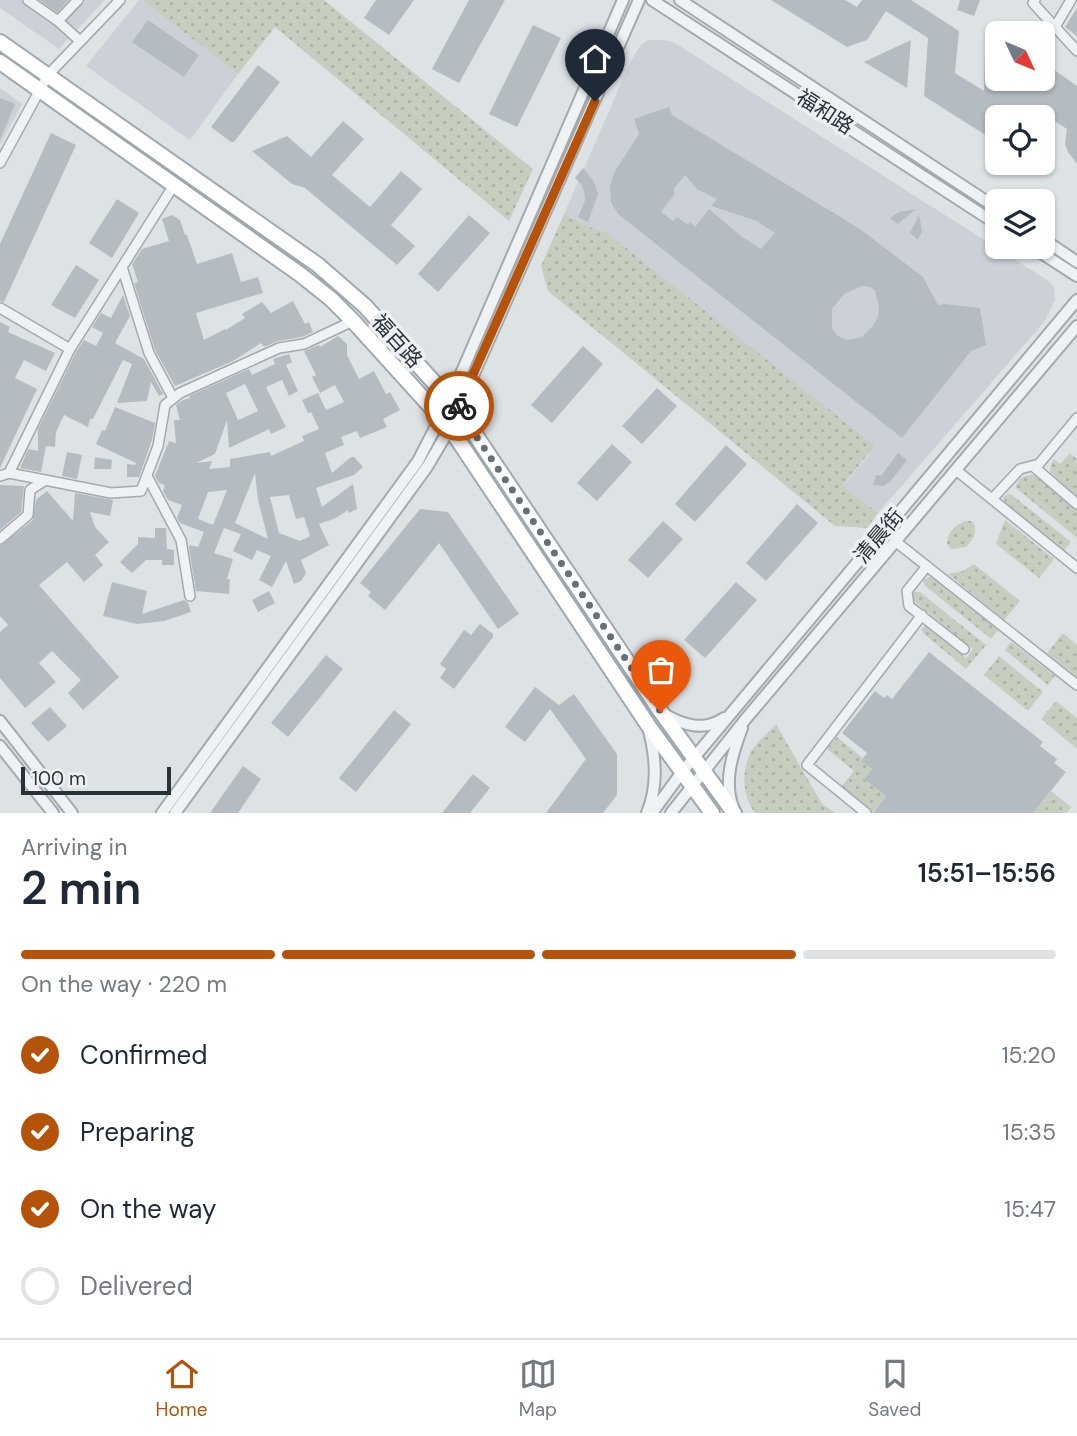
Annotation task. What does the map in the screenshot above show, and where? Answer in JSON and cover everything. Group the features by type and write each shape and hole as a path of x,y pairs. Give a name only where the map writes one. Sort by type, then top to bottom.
{"main road":[{"name":"福百路","path":"0,42 318,265 365,306 454,404 661,712 735,813"},
{"name":"福百路","path":"0,62 301,275 353,321 445,423 648,725 712,813"}],"street":[{"path":"28,0 80,41"},
{"path":"58,21 78,0"},
{"path":"0,163 48,75 120,0"},
{"path":"454,404 623,0"},
{"path":"176,813 426,467 639,0"},
{"name":"福和路","path":"652,0 985,217"},
{"name":"福和路","path":"680,0 985,200"},
{"path":"1035,0 1033,3 1050,21"},
{"path":"1071,0 1055,27 1077,50"},
{"path":"174,185 71,349 4,475 111,493 141,491 158,446 165,405 173,398 279,348 304,344 353,321"},
{"path":"1055,247 1077,261"},
{"path":"1051,259 1077,276"},
{"path":"122,267 149,353 173,398"},
{"name":"清晨街","path":"650,813 1077,300"},
{"path":"0,308 71,349"},
{"name":"清晨街","path":"671,813 744,721 1077,326"},
{"path":"992,499 1020,469 1039,464 1077,418"},
{"path":"162,813 445,423"},
{"path":"1032,467 1077,504"},
{"path":"956,470 1077,568"},
{"path":"147,476 181,540 190,596"},
{"path":"0,539 28,515 30,490 44,481"},
{"path":"895,541 1077,685"},
{"path":"927,566 907,591 909,606 964,649"},
{"path":"866,813 807,765 922,615"},
{"path":"661,712 688,725 703,726 716,723 732,712"},
{"path":"0,721 72,813"},
{"path":"735,813 729,784 732,761 744,721"},
{"path":"648,725 653,745 655,787 650,813"},
{"path":"0,746 52,813"}],"shaded area":[{"path":"0,0 105,0 59,49 0,8"},
{"path":"139,0 238,74 190,140 86,66"},
{"path":"648,40 675,43 985,241 985,259 1014,259 1050,282 1054,288 1055,300 1045,321 878,513 842,487 875,447 605,231 594,229 564,214 640,46"},
{"path":"0,88 22,104 0,145"}],"green space":[{"path":"142,0 324,0 533,169 509,221 275,27 238,74"},
{"path":"564,214 594,229 605,231 875,446 842,486 878,513 867,528 835,526 548,291 541,266"},
{"path":"1070,453 1077,459 1077,497 1050,472 1054,459 1060,464"},
{"path":"1037,475 1077,510 1077,538 1016,488 1023,477"},
{"path":"1008,494 1071,542 1064,551 1006,504 1003,497"},
{"path":"1005,520 1054,559 1039,578 996,544"},
{"path":"966,521 975,525 974,537 966,547 951,549 947,544 951,532"},
{"path":"974,564 1020,601 1004,620 948,574 963,571"},
{"path":"931,577 998,630 991,639 924,585 923,580"},
{"path":"914,592 920,592 986,645 966,669 921,629 926,626 966,658 973,649 913,600"},
{"path":"1063,633 1077,645 1077,677 1047,653"},
{"path":"1011,642 1055,676 1048,685 1005,650"},
{"path":"999,656 1043,692 1028,711 984,675"},
{"path":"1056,701 1077,718 1077,749 1041,719"},
{"path":"776,724 822,804 835,813 755,813 751,807 744,777 747,761 758,742"},
{"path":"837,737 863,758 861,761 872,769 864,779 886,796 873,812 841,787 854,771 827,749"},
{"path":"1051,791 1071,807 1067,813 1033,813"}],"building":[{"path":"40,0 68,0 57,12"},
{"path":"376,0 414,0 389,35 364,18"},
{"path":"469,0 505,0 459,83 432,69"},
{"path":"771,0 845,0 857,7 862,0 911,0 959,31 955,73 984,91 985,51 985,91 1055,91 1055,70 1077,86 1077,164 1065,144 1067,129 1055,121 1055,105 985,105 985,135 924,96 928,38 886,11 867,40 847,47"},
{"path":"960,0 980,0 974,16 957,10"},
{"path":"1077,8 1077,36 1065,27"},
{"path":"148,20 199,55 184,77 132,42"},
{"path":"533,25 561,38 517,127 489,114"},
{"path":"911,40 907,88 864,62"},
{"path":"258,65 280,82 234,142 231,142 211,127"},
{"path":"0,98 15,104 0,140"},
{"path":"669,107 672,115 860,229 923,277 938,305 980,308 986,345 971,351 902,438 618,214 611,202 610,186 615,171 639,134 634,119","holes":["685,175 697,189 717,199 711,206 757,221 775,233 761,249 709,209 695,227 677,217 673,221 661,212","862,286 871,287 875,291 879,306 878,316 862,337 847,340 838,336 832,328 832,309 844,294"]},
{"path":"343,121 364,139 332,175 370,207 401,171 422,189 391,225 415,246 397,265 305,188 292,184 252,151 287,136 311,157"},
{"path":"51,133 76,145 4,302 0,301 0,244"},
{"path":"583,168 594,182 598,194 588,222 578,217 585,195 582,185 575,178"},
{"path":"117,199 139,213 112,258 89,243"},
{"path":"916,209 898,224 890,218 899,212"},
{"path":"172,215 180,220 197,264 232,253 241,282 258,277 263,293 196,313 204,340 245,318 242,314 262,302 271,313 293,301 305,324 309,322 313,332 264,347 261,343 233,361 175,386 155,350 134,283 138,282 132,264 142,249 169,241 162,219"},
{"path":"469,215 490,233 438,292 418,274"},
{"path":"919,215 922,231 918,240 910,233"},
{"path":"76,265 99,280 75,318 51,305"},
{"path":"123,295 130,316 115,343 144,359 163,394 159,396 151,382 147,401 117,403 132,364 123,360 88,427 64,415 56,432 55,447 46,446 41,472 20,468 28,449 38,451 38,429 76,352 84,340 96,346 103,333 92,327 101,313 111,318"},
{"path":"0,322 10,327 8,332 55,353 46,371 24,360 15,378 37,389 0,468"},
{"path":"338,336 347,344 347,355 359,379 374,371 386,394 390,392 400,410 383,419 387,427 360,438 357,431 341,437 344,445 325,453 332,473 351,457 363,467 354,475 316,488 322,507 353,484 357,509 349,513 348,510 319,524 329,545 301,560 306,573 301,581 294,584 286,561 272,587 259,580 271,556 257,550 252,560 233,551 241,534 224,528 214,553 233,559 227,579 230,579 229,594 196,591 189,548 190,545 198,547 204,532 180,523 177,518 182,505 168,500 163,491 165,485 159,483 155,476 169,441 176,443 174,420 180,420 176,405 190,398 189,396 249,369 252,375 275,364 273,359 289,354 292,362 286,365 298,391 289,396 282,380 266,387 286,427 271,434 269,429 229,448 227,420 215,454 196,463 212,461 209,469 230,467 230,459 270,452 271,456 304,441 302,436 319,429 302,400 318,393 326,410 344,402 335,385 320,393 312,377 316,375 304,351 319,345 320,347","holes":["245,384 258,411 238,420 226,393","255,473 258,500 268,539 235,523","227,490 213,525 198,519 208,492","289,495 296,519 304,517 310,536 300,541 279,533 270,497"]},
{"path":"583,346 603,364 552,423 531,405"},
{"path":"657,388 677,406 642,444 622,426"},
{"path":"115,407 155,423 139,477 127,477 127,464 136,463 96,444"},
{"path":"612,444 632,462 597,501 577,483"},
{"path":"726,445 747,464 695,522 675,504"},
{"path":"67,452 82,455 77,479 62,476"},
{"path":"898,453 907,460 890,482 883,486 873,485 876,475 881,476"},
{"path":"95,457 112,460 111,469 94,469"},
{"path":"0,485 24,486 21,512 0,530"},
{"path":"47,491 73,521 75,493 113,500 110,516 90,512 95,527 109,542 95,555 103,565 84,582 67,562 39,585 119,677 83,710 68,693 81,680 52,651 39,663 56,682 25,708 0,678 0,632 8,625 0,616 0,546 33,520 36,500"},
{"path":"797,504 818,523 766,581 746,563"},
{"path":"420,509 448,512 519,614 498,629 439,543 385,610 368,596 371,592 360,583"},
{"path":"663,521 683,539 648,578 628,560"},
{"path":"155,528 166,528 167,549 174,550 174,565 162,565 162,560 146,560 132,573 120,562 138,544 138,537 155,538"},
{"path":"112,582 147,591 142,614 184,600 191,612 164,621 137,624 103,616"},
{"path":"736,582 757,600 705,658 684,640"},
{"path":"269,591 275,603 258,612 252,600"},
{"path":"480,624 493,634 493,637 454,689 440,678 446,669 440,664 464,630 471,635"},
{"path":"929,652 1043,742 1040,746 1057,759 1054,763 1066,772 1033,813 873,813 886,796 864,779 872,769 861,761 867,753 842,733 875,691 884,698 887,695 892,699"},
{"path":"326,655 343,669 288,737 271,723"},
{"path":"535,687 559,705 574,694 617,754 617,795 603,813 546,813 586,759 550,709 525,742 505,727"},
{"path":"50,707 67,726 48,742 31,723"},
{"path":"394,710 411,724 356,792 339,778"},
{"path":"243,766 261,779 238,813 210,813"},
{"path":"473,774 490,788 470,813 442,813"}],"way so far":[{"path":"459,406 458,409 661,712"}],"route":[{"path":"459,406 595,101"}]}
